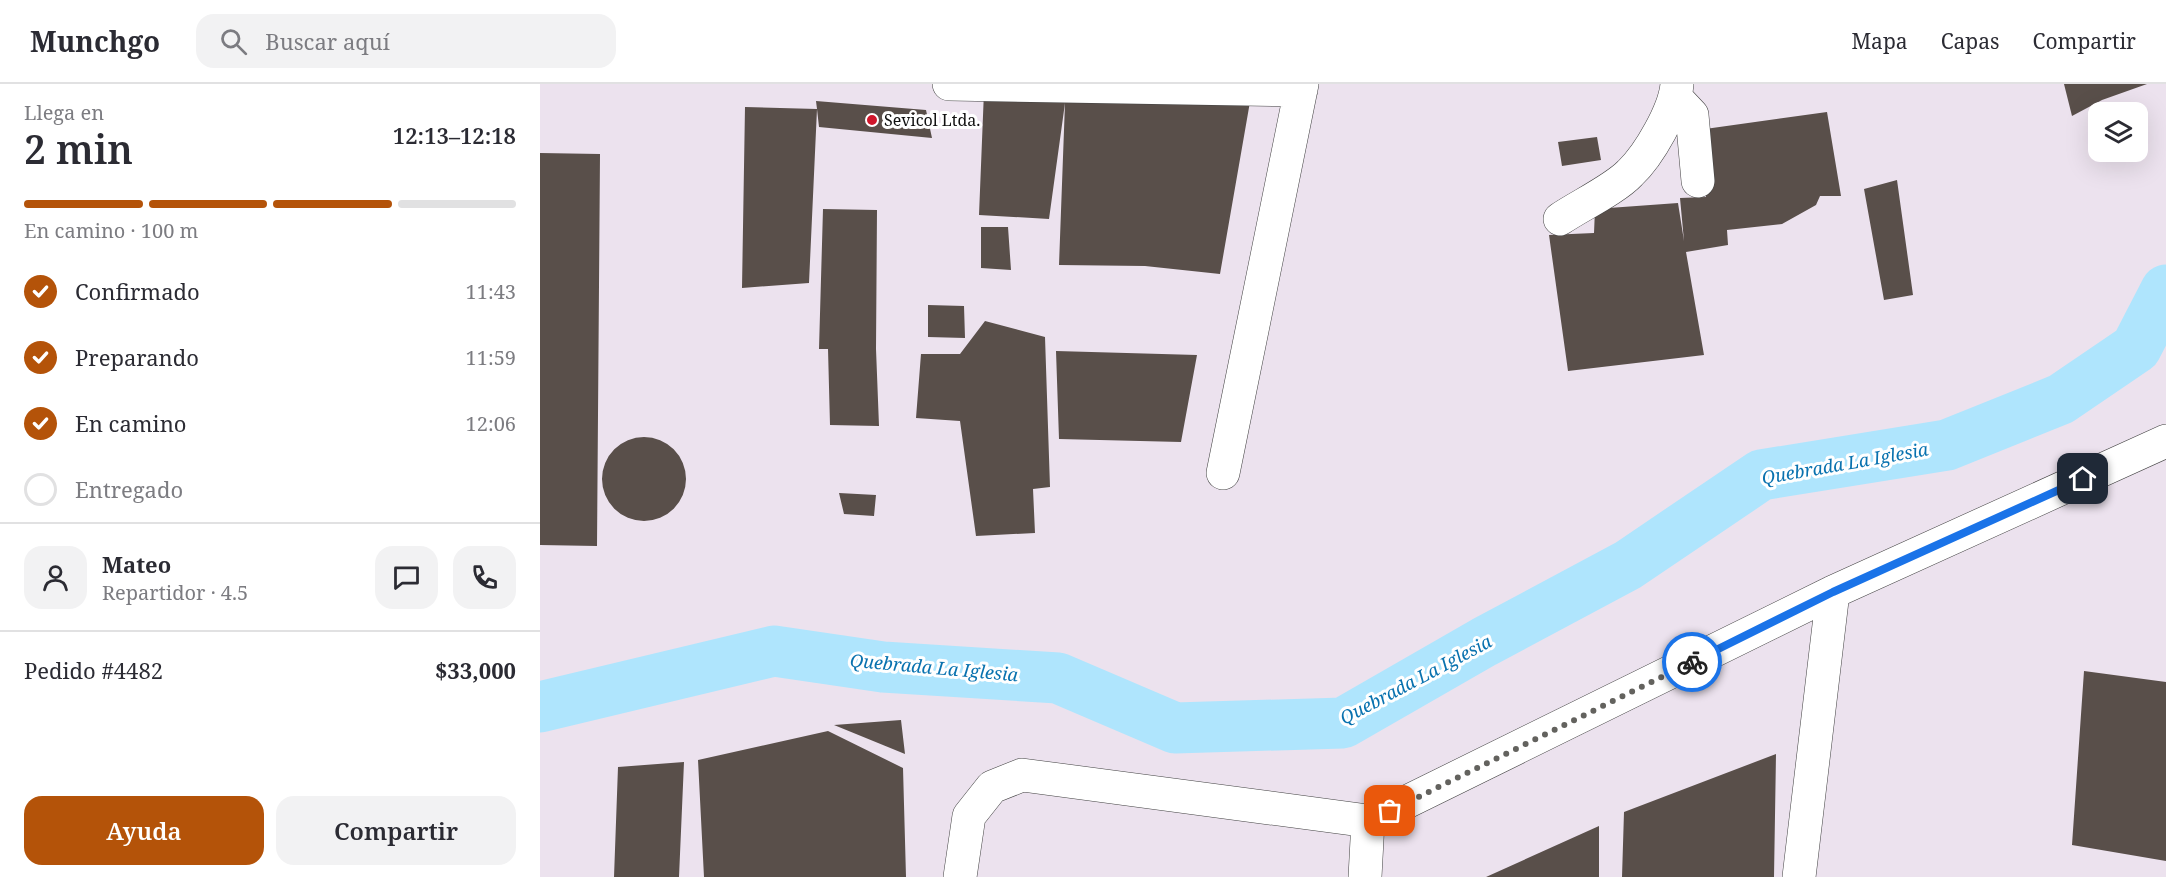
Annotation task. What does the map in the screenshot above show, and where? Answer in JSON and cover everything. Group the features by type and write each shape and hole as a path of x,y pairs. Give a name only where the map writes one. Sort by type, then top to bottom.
{"lane":[{"path":"949,84 1302,87 1223,473"},
{"path":"1677,91 1692,115 1698,181"},
{"path":"1560,219 1630,174 1653,142 1677,91"},
{"path":"960,877 969,816 992,787 1022,775 1368,821 1833,592 2166,441"},
{"path":"1799,877 1833,592"},
{"path":"1365,877 1368,821"}],"shaded area":[{"path":"540,84 2166,84 2166,877 540,877"}],"building":[{"path":"2064,84 2147,84 2098,102 2088,102 2088,107 2072,116"},
{"path":"984,91 1251,96 1220,274 1145,266 1059,265 1065,103 1049,219 979,215"},
{"path":"816,101 926,110 932,138 819,127"},
{"path":"745,107 817,109 809,283 742,288"},
{"path":"1827,112 1841,196 1820,196 1816,205 1782,224 1727,230 1728,245 1686,252 1704,355 1568,371 1549,235 1594,233 1595,209 1678,203 1684,241 1680,198 1706,197 1698,130"},
{"path":"1597,137 1601,160 1562,166 1558,142"},
{"path":"540,153 600,154 597,546 540,545"},
{"path":"1897,180 1913,295 1884,300 1864,189"},
{"path":"823,209 877,210 876,349 879,426 830,425 828,349 819,349"},
{"path":"981,227 1008,227 1011,270 981,268"},
{"path":"928,305 964,306 965,338 928,337"},
{"path":"985,321 1045,337 1050,487 1033,489 1035,533 976,536 960,421 916,418 921,354 960,354"},
{"path":"1056,351 1197,355 1181,442 1059,439"},
{"path":"644,437 667,444 679,456 686,479 679,502 667,514 644,521 621,514 609,502 602,479 609,456 621,444"},
{"path":"839,493 876,495 874,516 844,514"},
{"path":"2084,671 2166,682 2166,861 2072,845"},
{"path":"901,720 905,754 834,725"},
{"path":"828,731 903,768 906,877 704,877 698,760"},
{"path":"1776,754 1774,877 1622,877 1624,812"},
{"path":"684,762 679,877 614,877 618,767"},
{"path":"1599,826 1599,877 1486,877"}],"waterway":[{"name":"Quebrada La Iglesia","path":"540,707 774,651 883,667 1058,678 1175,728 1343,723 1484,642 1628,565 1761,475 1947,445 2061,399 2136,348 2166,290"}],"way so far":[{"path":"1390,811 1692,662"}],"place":[{"name":"Sevicol Ltda.","path":"872,120"}],"route":[{"path":"1692,662 1833,592 2083,479"}]}
